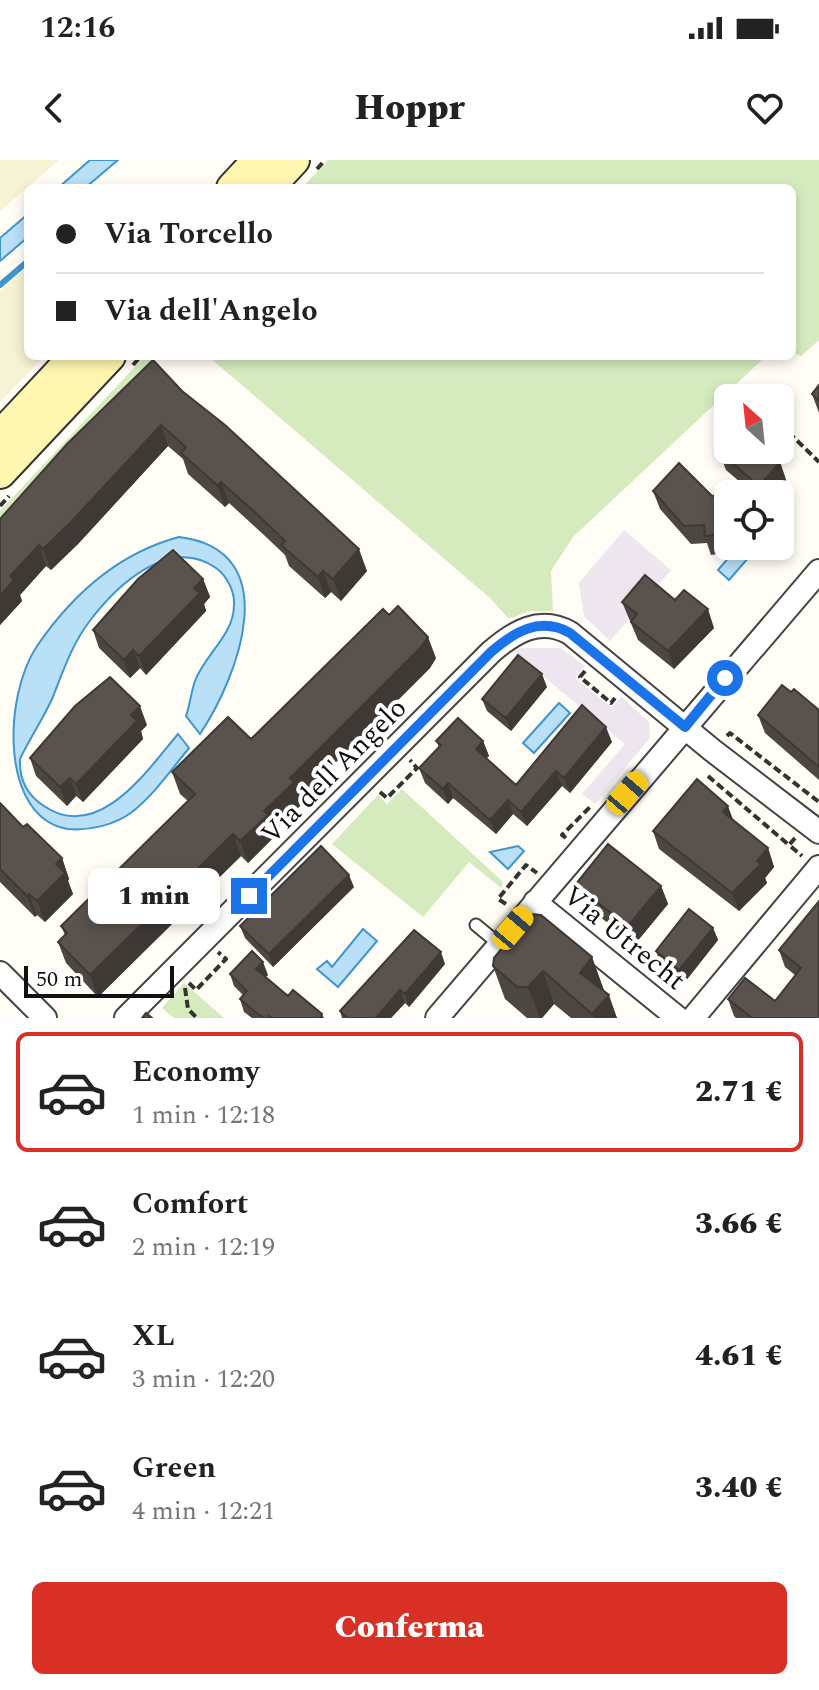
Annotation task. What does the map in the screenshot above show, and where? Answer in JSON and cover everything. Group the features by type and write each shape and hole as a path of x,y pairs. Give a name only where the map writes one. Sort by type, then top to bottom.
{"main road":[{"path":"236,184 258,160"},
{"path":"272,184 294,160"},
{"path":"0,436 71,360"},
{"path":"0,473 106,360"}],"street":[{"path":"437,1018 819,571"},
{"name":"Via dell'Angelo","path":"126,1018 491,652 520,630 546,625 561,628 685,727"},
{"path":"685,727 715,744 819,832"},
{"path":"693,1018 819,867"},
{"name":"Via Utrecht","path":"535,902 678,1018"},
{"path":"0,973 45,1018"}],"lane":[{"path":"476,925 499,944"}],"path":[{"path":"794,438 819,462"},
{"path":"789,845 701,770 701,763 715,744 730,733 819,802"},
{"path":"184,983 188,1009 197,1018"}],"shaded area":[{"path":"0,160 59,160 31,184 24,184 24,190 0,211"},
{"path":"24,270 24,360 40,360 0,402 0,291"},
{"path":"624,530 671,570 610,641 584,616 579,583"},
{"path":"519,648 560,648 585,666 575,678 611,707 622,697 649,722 650,738 595,804 582,794 625,744 515,653"}],"green space":[{"path":"328,160 819,160 819,340 801,356 796,354 796,184 306,184"},
{"path":"141,360 153,360 0,526 0,511"},
{"path":"213,360 762,360 736,384 714,384 714,405 573,537 551,571 553,611 529,611 509,619 490,598"},
{"path":"402,789 503,882 501,888 469,862 423,917 332,844 378,795 387,804"},
{"path":"184,983 224,1018 174,1018 162,1008"}],"water":[{"path":"90,160 118,160 90,184 63,184"},
{"path":"24,217 24,240 0,261 0,238"},
{"path":"179,537 212,547 233,565 243,590 244,619 239,650 228,681 200,734 186,716 194,685 233,616 232,590 220,571 198,559 180,557 162,561 129,580 100,608 68,659 20,759 25,786 44,806 64,815 83,816 120,798 178,734 189,748 148,798 118,820 93,828 68,829 46,820 30,803 19,780 14,752 18,695 26,668 37,646 81,593 136,554"},
{"path":"727,560 746,560 729,580 718,570"},
{"path":"559,703 570,713 534,753 523,743"},
{"path":"518,846 524,851 508,869 490,852"},
{"path":"363,929 377,941 338,987 317,969 327,961 332,967"}],"building":[{"path":"153,360 182,391 225,425 359,549 333,579 323,571 318,577 281,545 285,541 258,515 221,482 217,485 181,453 186,447 161,425 70,523 43,549 39,545 10,576 14,580 0,596 0,519 67,444"},
{"path":"819,385 819,401 812,394"},
{"path":"679,463 714,496 714,535 705,536 704,525 684,526 653,491"},
{"path":"733,464 778,464 764,480 752,480"},
{"path":"173,550 203,579 194,588 200,593 139,656 133,650 124,660 93,630 138,579"},
{"path":"645,575 675,600 684,590 708,609 668,651 631,622 637,614 622,602"},
{"path":"398,606 428,637 422,646 290,778 294,782 264,811 268,815 240,841 233,834 90,975 58,942 67,933 61,926 195,794 172,772 228,717 251,739 383,609 389,615"},
{"path":"518,655 542,674 506,718 482,699"},
{"path":"110,677 140,706 131,715 137,721 76,784 70,778 60,787 30,758 75,706"},
{"path":"782,685 791,692 794,689 819,710 819,767 758,715"},
{"path":"582,705 606,727 564,778 556,771 521,812 508,800 490,820 448,783 443,789 419,768 441,745 436,741 458,718 483,741 476,749 516,785"},
{"path":"697,779 728,806 723,812 768,848 757,861 761,864 732,893 653,831"},
{"path":"0,803 23,827 27,824 62,858 56,864 65,873 37,901 29,894 27,896 0,869"},
{"path":"608,844 661,886 628,926 575,885"},
{"path":"321,846 349,875 269,954 240,926"},
{"path":"819,901 819,1018 752,1018 728,999 745,978 775,1001 801,968 779,950"},
{"path":"689,909 713,928 679,970 656,951"},
{"path":"530,914 541,915 592,957 580,973 609,995 592,1014 543,971 528,987 517,987 493,966 494,958"},
{"path":"414,930 441,952 405,994 400,990 376,1018 348,1018 340,1011"},
{"path":"252,951 263,962 256,969 288,996 293,990 322,1014 320,1018 263,1018 240,999 247,991 230,974"}],"waterway":[{"path":"0,285 24,264"}],"route":[{"path":"249,896 491,652 520,630 546,625 570,633 685,727 725,678"}]}
